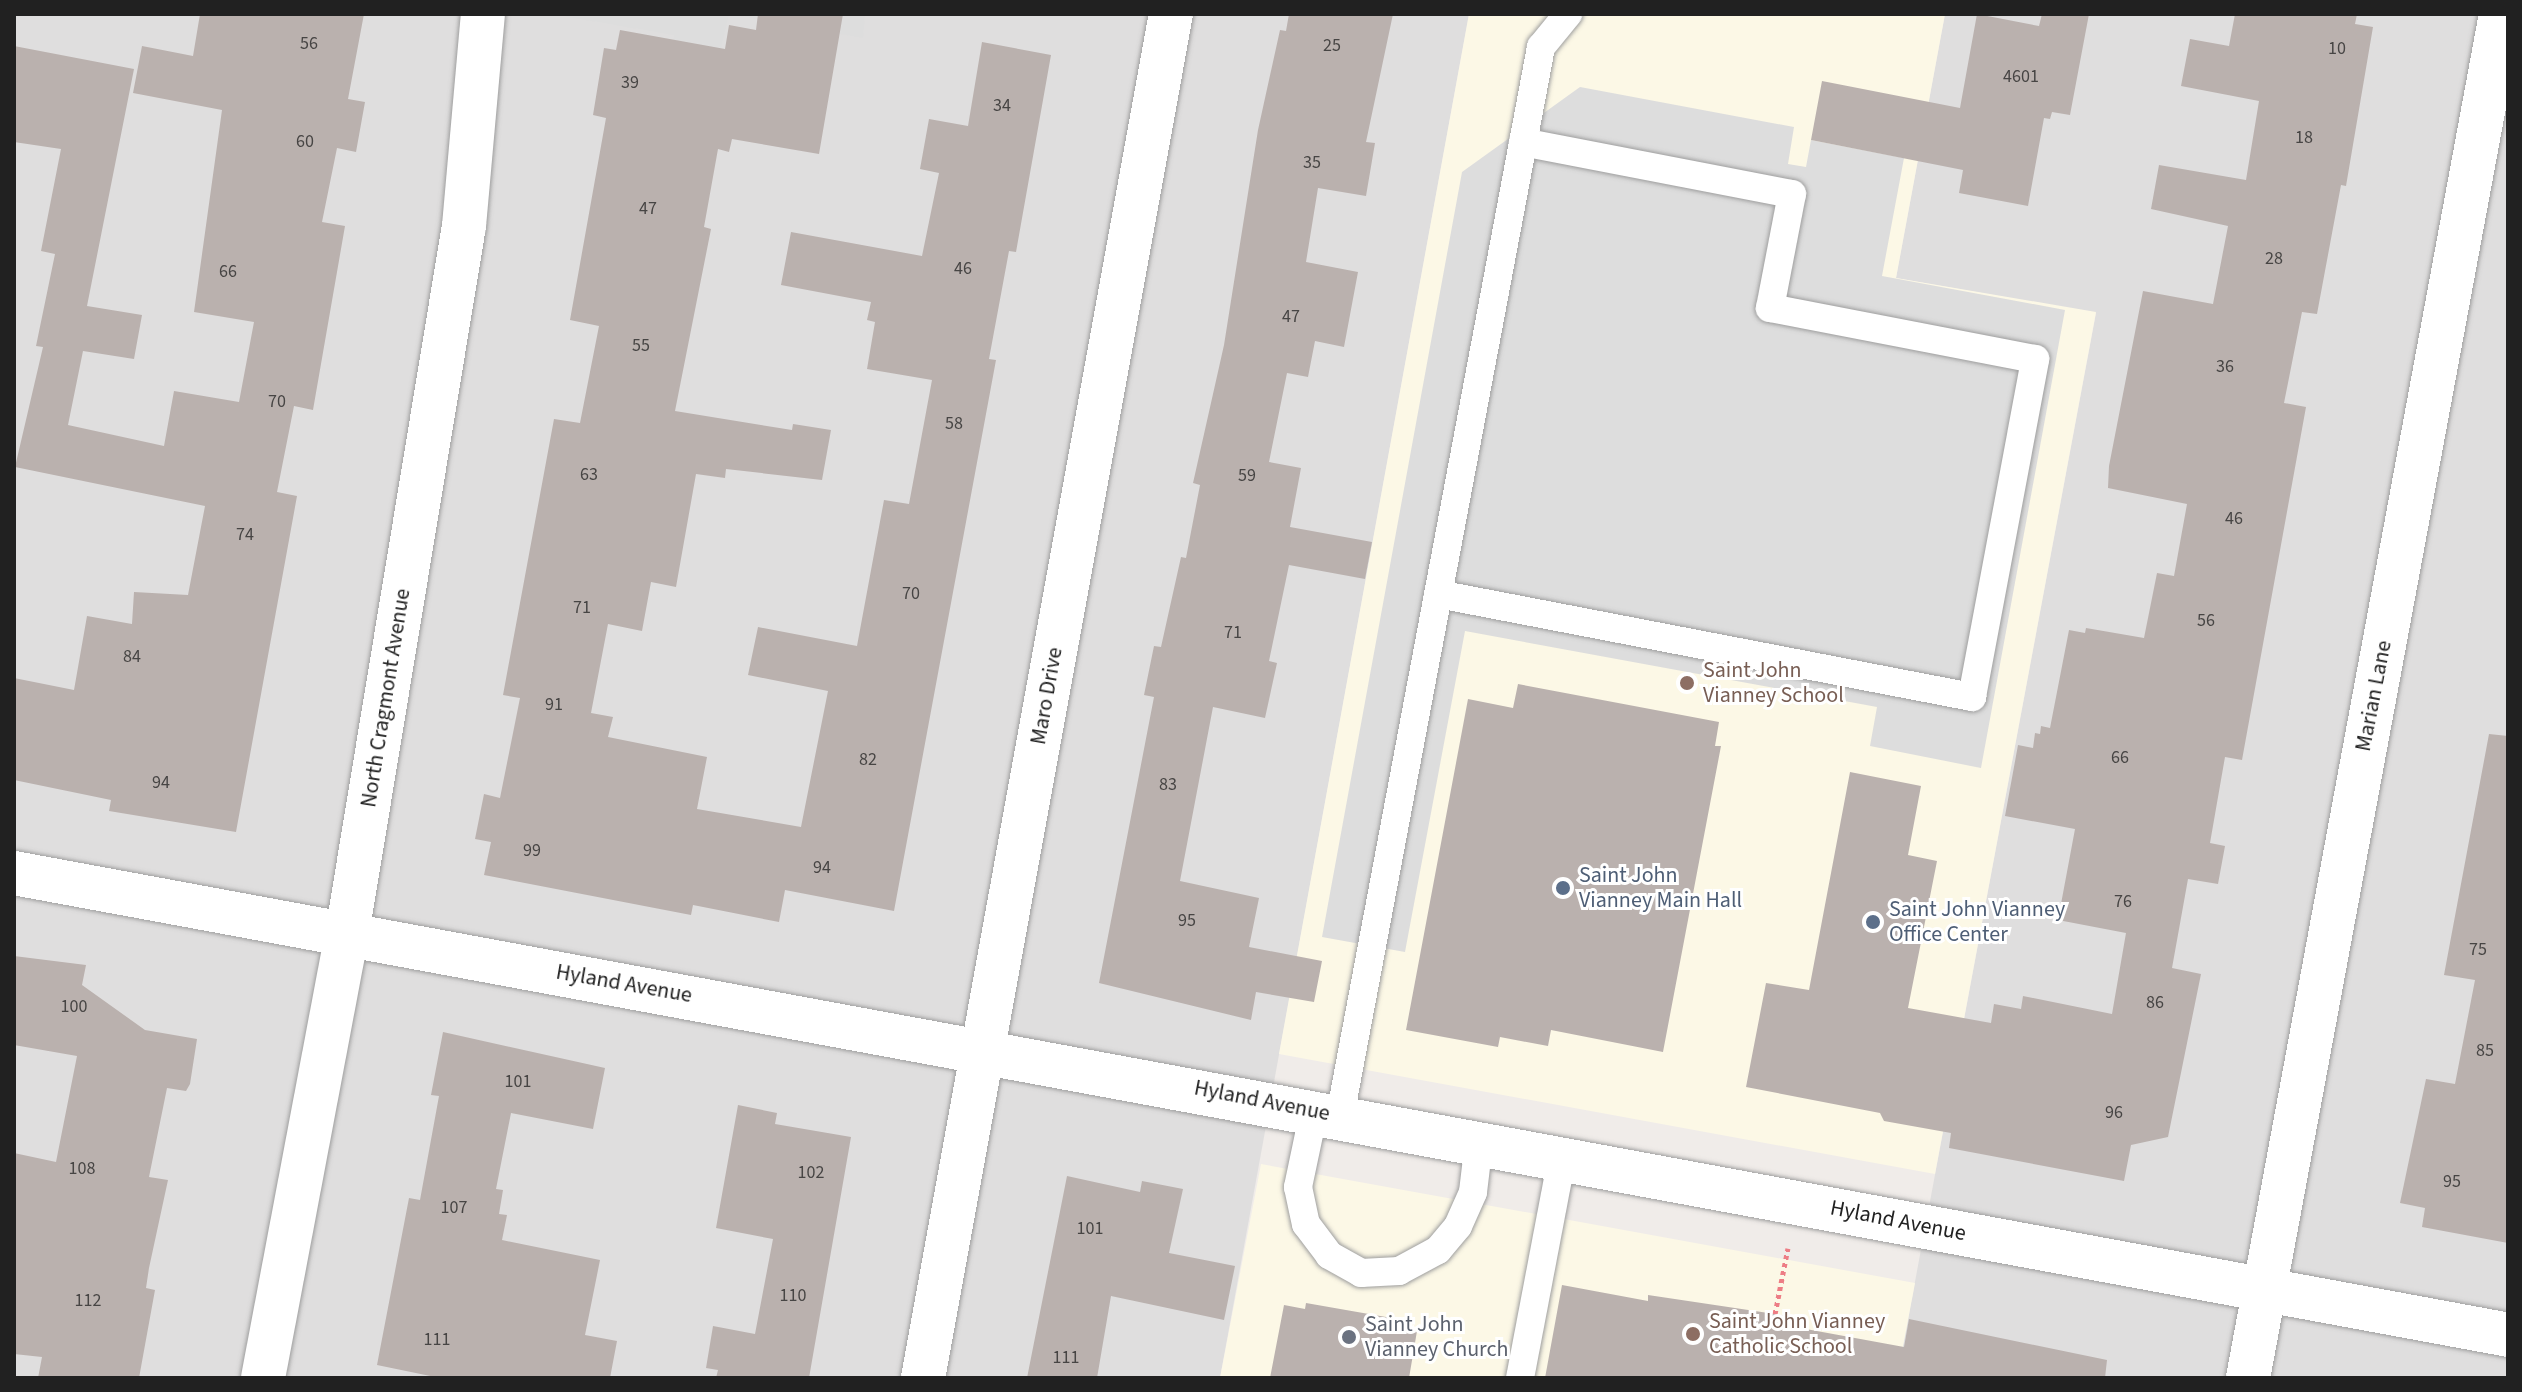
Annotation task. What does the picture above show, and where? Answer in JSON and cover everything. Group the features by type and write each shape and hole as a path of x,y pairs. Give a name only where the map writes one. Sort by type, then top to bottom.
{"street":[{"name":"North Cragmont Avenue","path":"263,1378 347,934 464,226 483,14"},
{"name":"Maro Drive","path":"923,1378 1171,14"},
{"name":"Marian Lane","path":"2248,1378 2501,14"},
{"name":"Hyland Avenue","path":"14,873 983,1049 2508,1335"}],"lane":[{"path":"1479,1142 1473,1192 1458,1226 1438,1250 1399,1271 1361,1273 1329,1255 1306,1224 1298,1187 1327,1114 1438,594 1541,47 1568,14"},
{"path":"1438,594 1972,697 2035,359 1770,308 1792,194 1523,142"},
{"path":"1520,1378 1562,1158"}],"path":[{"path":"1775,1314 1788,1247"}],"shaded area":[{"path":"14,14 1469,14 1220,1378 14,1378"},
{"path":"551,14 729,14 719,56 673,48 674,35"},
{"path":"729,14 865,14 863,38"},
{"name":"Saint John Vianney School","path":"1469,14 1945,14 1896,278 2096,312 1935,1174 1279,1054"},
{"path":"1945,14 2508,14 2508,1378 1897,1378 2096,313 1896,278"},
{"path":"1580,87 1794,127 1788,164 1806,167 1811,140 1904,158 1882,276 2065,310 1981,768 1870,746 1877,707 1465,631 1405,952 1322,937 1462,172"},
{"path":"1261,1164 1915,1283 1897,1378 1220,1378"}],"building":[{"path":"200,14 364,14 348,99 365,102 356,152 337,148 322,222 345,226 313,410 294,406 277,492 297,496 236,832 109,811 111,800 14,780 14,678 74,690 87,616 132,624 134,592 188,595 205,506 15,467 43,347 36,346 55,254 41,251 61,149 14,142 14,46 134,69 87,306 142,315 134,359 83,351 68,425 164,446 174,391 239,402 254,322 194,312 222,110 133,93 142,46 193,56"},
{"path":"758,14 843,14 819,154 732,139 729,152 718,149 704,227 711,229 675,411 792,430 793,424 831,430 822,480 726,469 725,478 696,474 676,587 651,582 642,631 608,624 591,713 613,717 608,737 707,757 697,809 801,827 828,691 748,675 758,627 857,646 884,500 909,504 932,380 867,369 875,322 867,320 871,302 781,285 791,232 922,256 939,173 920,169 929,119 968,126 982,42 1051,55 1016,252 1009,251 989,359 996,360 894,911 785,890 779,922 693,905 691,915 484,875 491,842 475,839 484,794 500,798 520,698 503,695 554,419 580,423 599,326 570,320 606,118 593,115 604,48 616,50 620,30 725,49 729,25 756,30"},
{"path":"1289,14 1393,14 1366,142 1375,143 1366,196 1318,188 1306,262 1358,272 1344,347 1315,341 1308,377 1287,373 1269,462 1301,468 1290,527 1372,542 1365,579 1289,565 1269,661 1277,663 1265,718 1213,707 1180,881 1259,898 1249,947 1322,961 1314,1002 1256,992 1251,1020 1099,983 1154,697 1144,695 1154,646 1161,647 1181,557 1186,558 1200,485 1193,483 1224,345 1258,130 1280,30 1286,31"},
{"path":"1977,14 2039,26 2042,14 2089,14 2070,115 2052,112 2050,119 2044,118 2028,206 1959,193 1963,170 1811,140 1822,81 1960,108"},
{"path":"2235,14 2357,14 2355,24 2373,27 2346,186 2341,185 2317,314 2302,312 2284,403 2306,407 2242,760 2225,757 2210,843 2225,846 2218,884 2188,879 2172,968 2201,974 2168,1137 2131,1145 2124,1181 1949,1148 1951,1133 1884,1121 1880,1113 1746,1087 1766,983 1809,990 1850,772 1921,786 1908,855 1937,861 1908,1008 1991,1023 1994,1004 2021,1009 2023,996 2112,1014 2126,933 2058,920 2075,829 2005,816 2018,745 2033,748 2035,733 2040,734 2041,726 2050,728 2069,630 2085,633 2086,628 2144,638 2157,573 2174,576 2187,504 2108,488 2109,466 2143,291 2213,304 2228,226 2151,209 2159,165 2246,180 2259,101 2181,86 2190,39 2229,46"},
{"name":"Saint John Vianney Main Hall","path":"1518,684 1719,722 1715,746 1721,746 1663,1052 1551,1030 1548,1046 1500,1037 1498,1047 1406,1030 1468,699 1513,708"},
{"path":"2489,734 2508,736 2508,1243 2422,1227 2425,1208 2400,1203 2426,1079 2455,1084 2475,980 2444,975"},
{"path":"14,956 86,965 82,985 145,1030 197,1039 190,1084 186,1091 167,1088 149,1177 168,1180 146,1288 155,1290 139,1378 38,1378 42,1357 14,1354 14,1153 56,1162 77,1056 14,1045"},
{"path":"443,1032 605,1068 593,1129 511,1113 496,1189 503,1190 499,1214 507,1215 502,1240 600,1260 585,1335 617,1341 610,1378 440,1378 377,1365 409,1198 420,1200 439,1096 431,1095"},
{"path":"738,1105 777,1113 775,1124 851,1137 809,1378 716,1378 718,1370 706,1368 713,1326 755,1334 773,1239 716,1228"},
{"path":"1067,1176 1140,1192 1142,1181 1183,1189 1169,1253 1235,1266 1224,1320 1111,1296 1097,1378 1027,1378"},
{"name":"Saint John Vianney Catholic School","path":"1562,1285 1648,1301 1648,1295 1775,1314 1797,1318 1795,1327 1904,1347 1909,1319 2107,1360 2105,1378 1545,1378"},
{"name":"Saint John Vianney Church","path":"1306,1303 1403,1320 1402,1328 1417,1331 1409,1378 1270,1378 1284,1305 1305,1309"}],"place":[{"name":"Saint John Vianney School","path":"1687,683"},
{"name":"Saint John Vianney Main Hall","path":"1563,888"},
{"name":"Saint John Vianney Office Center","path":"1873,922"},
{"name":"Saint John Vianney Catholic School","path":"1693,1334"},
{"name":"Saint John Vianney Church","path":"1349,1337"}]}
